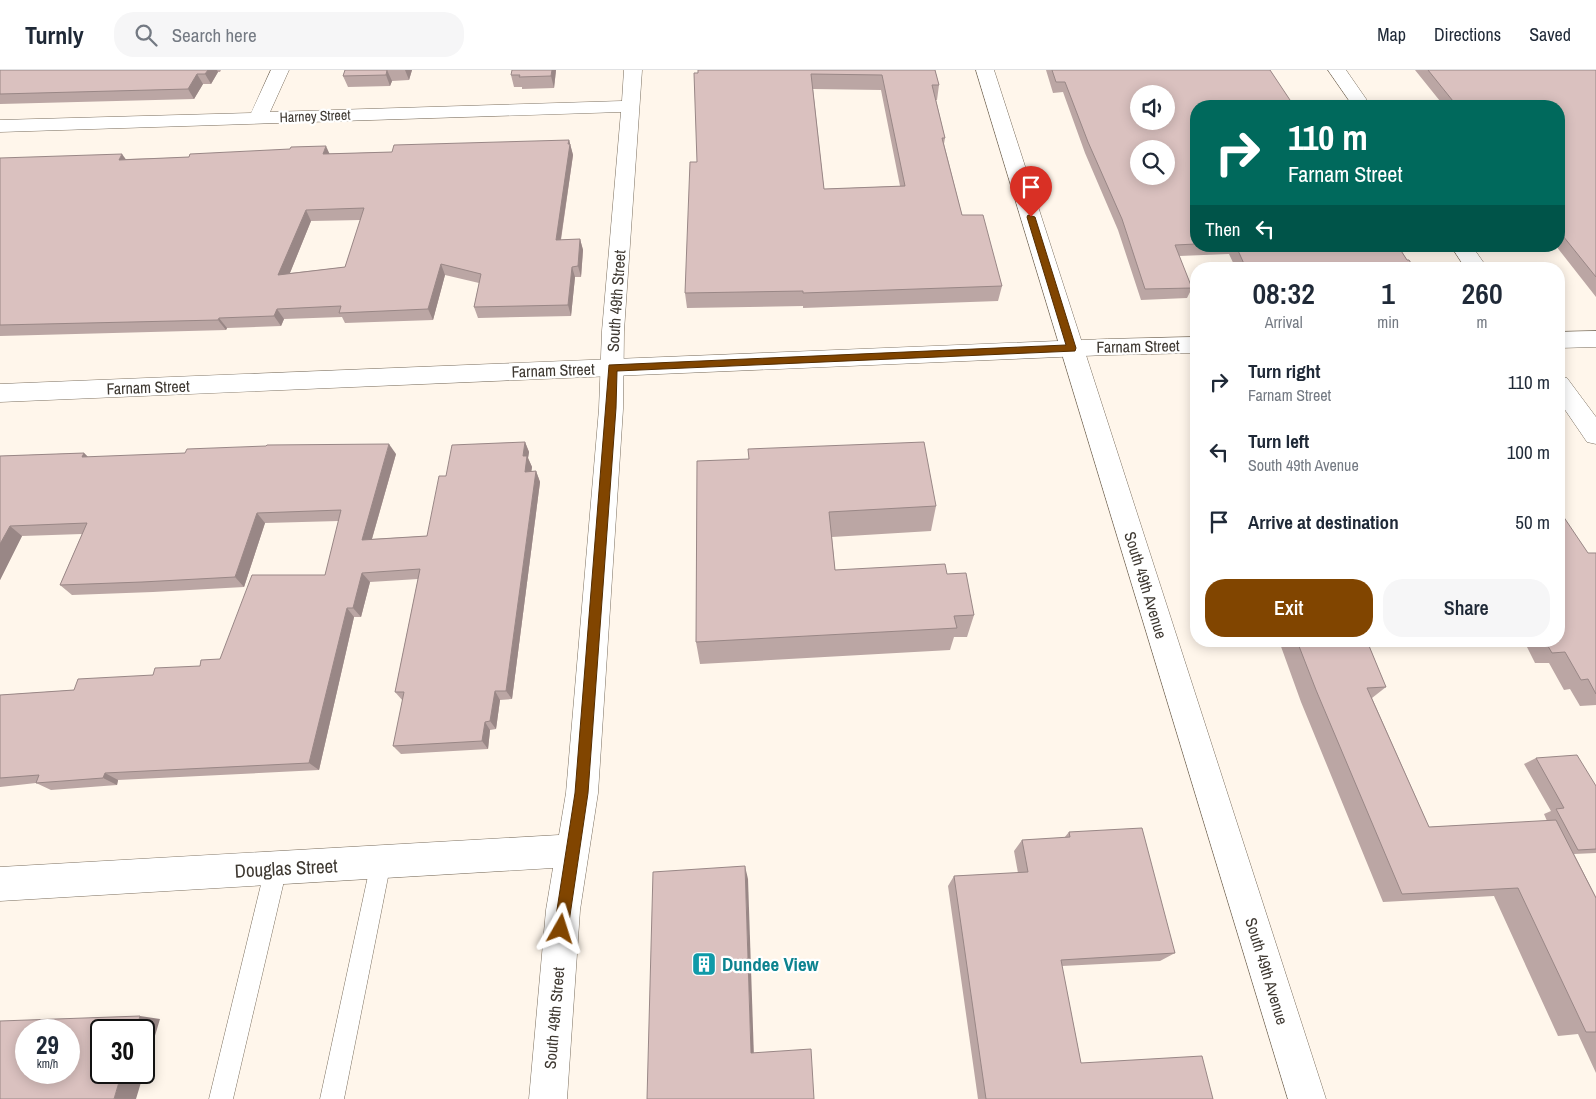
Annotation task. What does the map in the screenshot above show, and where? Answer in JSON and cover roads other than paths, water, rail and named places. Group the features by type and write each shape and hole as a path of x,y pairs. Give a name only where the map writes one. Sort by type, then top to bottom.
{"street":[{"path":"258,118 280,70"},
{"name":"South 49th Street","path":"548,1099 563,910 582,793 611,408 612,367 633,70"},
{"name":"South 49th Avenue","path":"985,70 1307,1099"},
{"path":"1336,70 1358,100"},
{"name":"Harney Street","path":"0,126 630,106"},
{"path":"1565,340 1596,339"},
{"name":"Farnam Street","path":"0,393 1072,348 1190,345"},
{"path":"1565,392 1596,436"},
{"name":"Douglas Street","path":"0,884 572,850"}],"lane":[{"path":"332,1099 381,862"},
{"path":"221,1099 276,868"}],"place":[{"name":"Dundee View","path":"704,964"}]}
